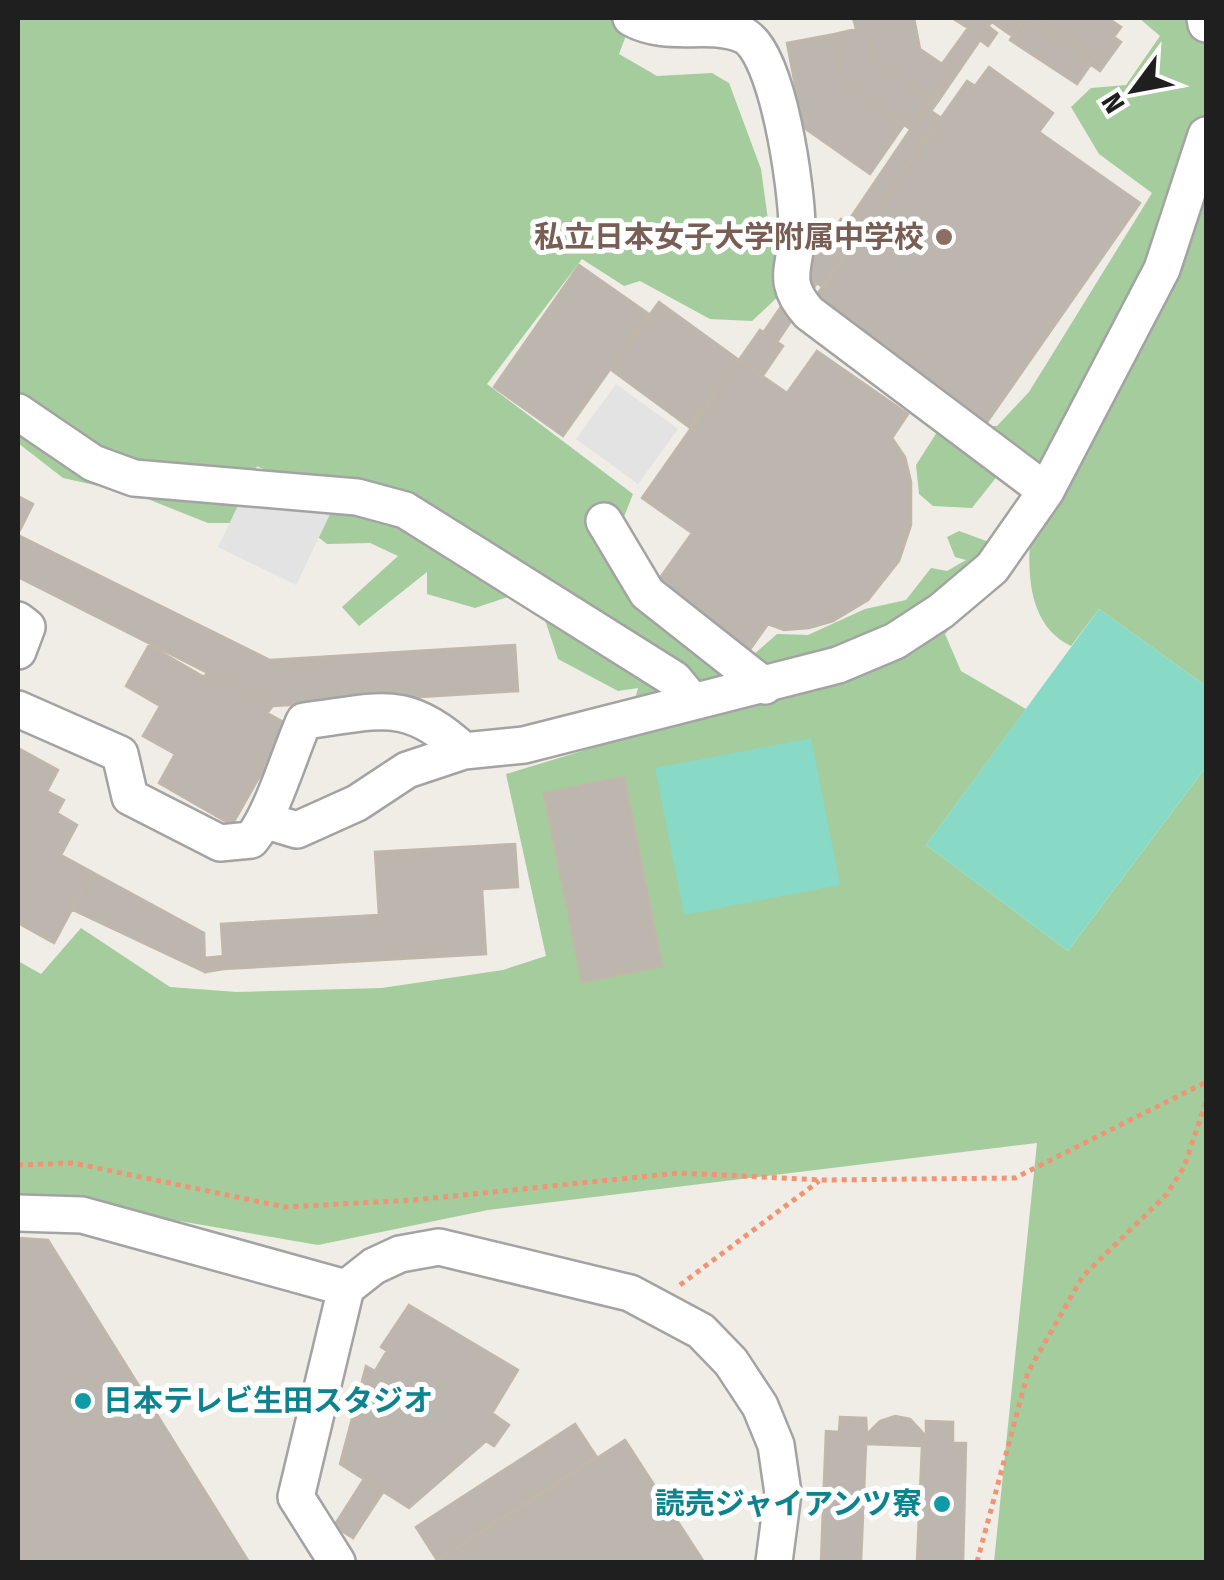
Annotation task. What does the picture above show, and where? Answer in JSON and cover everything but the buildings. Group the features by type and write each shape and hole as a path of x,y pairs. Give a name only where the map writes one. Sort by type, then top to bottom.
{"street":[{"path":"632,18 671,32 710,29 744,35 760,50 773,80 792,186 797,229 790,274 794,296 809,314 1046,491"},
{"path":"267,821 297,830 356,803 407,770 464,751 524,746 838,665 881,647 940,611 992,568 1046,491 1162,269 1206,135"},
{"path":"18,412 80,456 134,478 357,496 404,510 674,679 693,702"},
{"path":"604,521 647,594 765,686"},
{"path":"18,620 27,627 18,651"},
{"path":"18,710 120,754 130,798 220,843 251,840 267,821 273,792 304,721 391,710 433,722 464,751"},
{"path":"18,1212 82,1215 346,1288"},
{"path":"337,1562 296,1496 346,1288 374,1266 400,1254 439,1247 642,1299 701,1331 732,1362 760,1406 776,1445 782,1492 774,1562"}],"path":[{"path":"18,1165 89,1165 285,1208 414,1200 679,1173 822,1180 1015,1178 1206,1082"},
{"path":"977,1562 1028,1372 1083,1276 1167,1194 1184,1167 1206,1102"},
{"path":"642,1299 822,1180"}],"green space":[{"path":"18,18 611,18 628,30 619,54 657,76 712,73 729,83 761,169 769,227 788,239 784,291 752,321 710,319 640,281 624,286 582,259 487,384 633,494 618,532 655,594 753,655 777,634 808,635 865,609 906,600 931,568 947,571 966,560 955,557 947,537 959,531 989,542 1014,560 945,634 961,671 1026,709 926,845 1068,951 1206,767 1206,1562 994,1562 1037,1143 488,1210 318,1245 18,1193 18,961 41,974 81,928 170,987 237,992 382,988 503,970 546,956 506,774 625,738 638,688 618,691 558,659 541,608 511,596 475,608 427,594 427,572 359,626 342,607 398,556 370,543 327,544 300,523 208,523 135,494 63,478 18,443","holes":["624,778 662,966 582,982 544,793"]},
{"path":"1139,18 1206,18 1206,686 1099,609 1071,646 1054,635 1042,620 1031,582 1034,500 1002,470 972,508 933,506 919,494 916,465 941,426 997,426 1029,392 1152,193 1099,154 1071,107 1091,88 1126,85 1160,36"},
{"path":"1099,609 1206,686 1206,767 1068,951 926,845"},
{"path":"811,738 840,885 684,915 655,768"}],"shaded area":[{"path":"616,384 678,429 638,484 576,439"},
{"path":"257,466 335,504 296,585 218,547"}],"place":[{"name":"私立日本女子大学附属中学校","path":"944,237"},
{"name":"日本テレビ生田スタジオ","path":"83,1401"},
{"name":"読売ジャイアンツ寮","path":"942,1504"}]}
